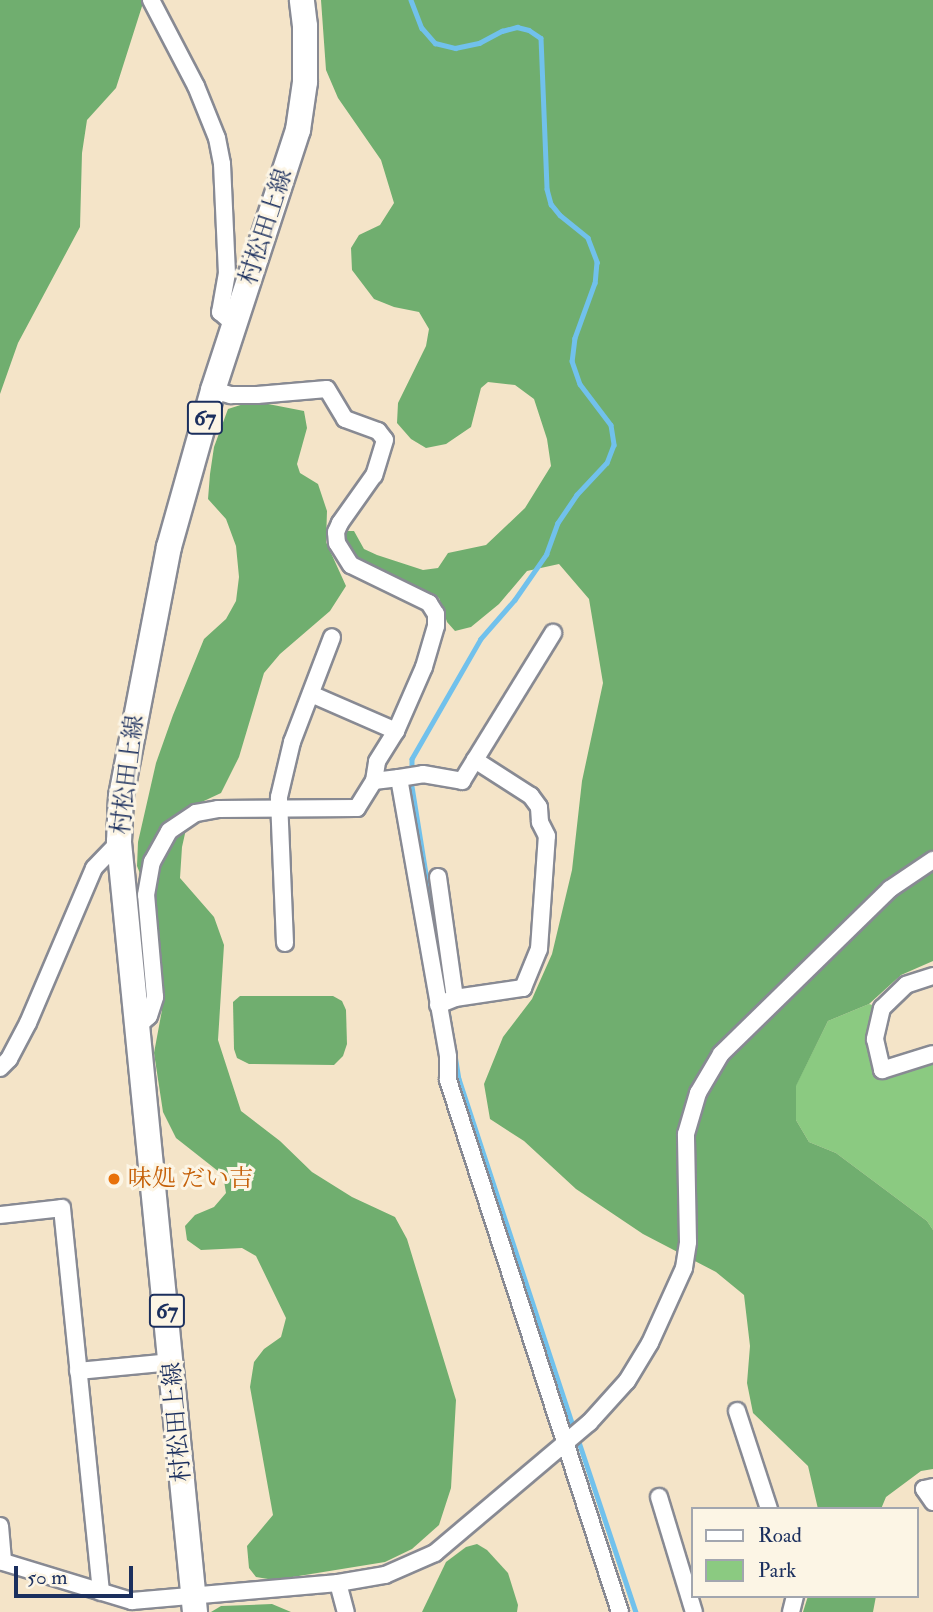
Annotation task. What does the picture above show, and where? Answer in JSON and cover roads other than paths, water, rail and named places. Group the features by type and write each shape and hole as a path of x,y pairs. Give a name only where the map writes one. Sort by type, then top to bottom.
{"main road":[{"name":"村松田上線","path":"195,1605 119,842 121,796 136,702 169,547 213,390 298,130 304,82 305,26 302,0"}],"street":[{"path":"152,0 196,86 217,138 222,164 228,273 220,312 234,324"},
{"path":"139,1025 149,1016 155,997 146,895 152,862 169,831 196,813 218,809 357,808 374,781 377,762 396,731 424,667 436,626 436,614 429,603 351,565 342,555 336,531 374,475 384,440 378,431 345,419 327,389 257,395 232,395 213,390"},
{"path":"374,781 422,774 461,781 553,633"},
{"path":"285,943 278,809 292,742 332,637"},
{"path":"311,694 396,731"},
{"path":"438,1005 456,998 523,988 539,949 547,836 540,822 539,807 531,796 475,760"},
{"path":"399,778 448,1057 448,1080 620,1612"},
{"path":"0,1068 9,1059 28,1023 94,867 119,842"},
{"path":"0,1526 2,1561 132,1601 195,1605 385,1575 435,1553 589,1423 627,1381 670,1304 684,1268 688,1242 686,1134 698,1093 721,1054 890,889 933,860"},
{"path":"438,877 456,998"},
{"path":"933,976 906,985 882,1008 874,1039 882,1070 933,1054"},
{"path":"0,1215 62,1208 101,1592"},
{"path":"78,1371 172,1362"},
{"path":"737,1411 768,1507"},
{"path":"933,1487 924,1489 933,1502"},
{"path":"659,1497 686,1562 694,1612"},
{"path":"338,1583 346,1612"}],"waterway":[{"path":"411,0 422,28 435,43 455,48 479,43 502,31 517,27 529,30 541,38 547,189 551,204 560,215 588,238 597,262 595,283 575,338 572,361 580,384 611,425 614,445 607,463 577,495 558,523 547,554 515,600 481,639 412,759 412,771"},
{"path":"411,780 459,1079 575,1431"},
{"path":"578,1439 636,1612"}],"place":[{"name":"味処 だい吉","path":"114,1179"}]}
